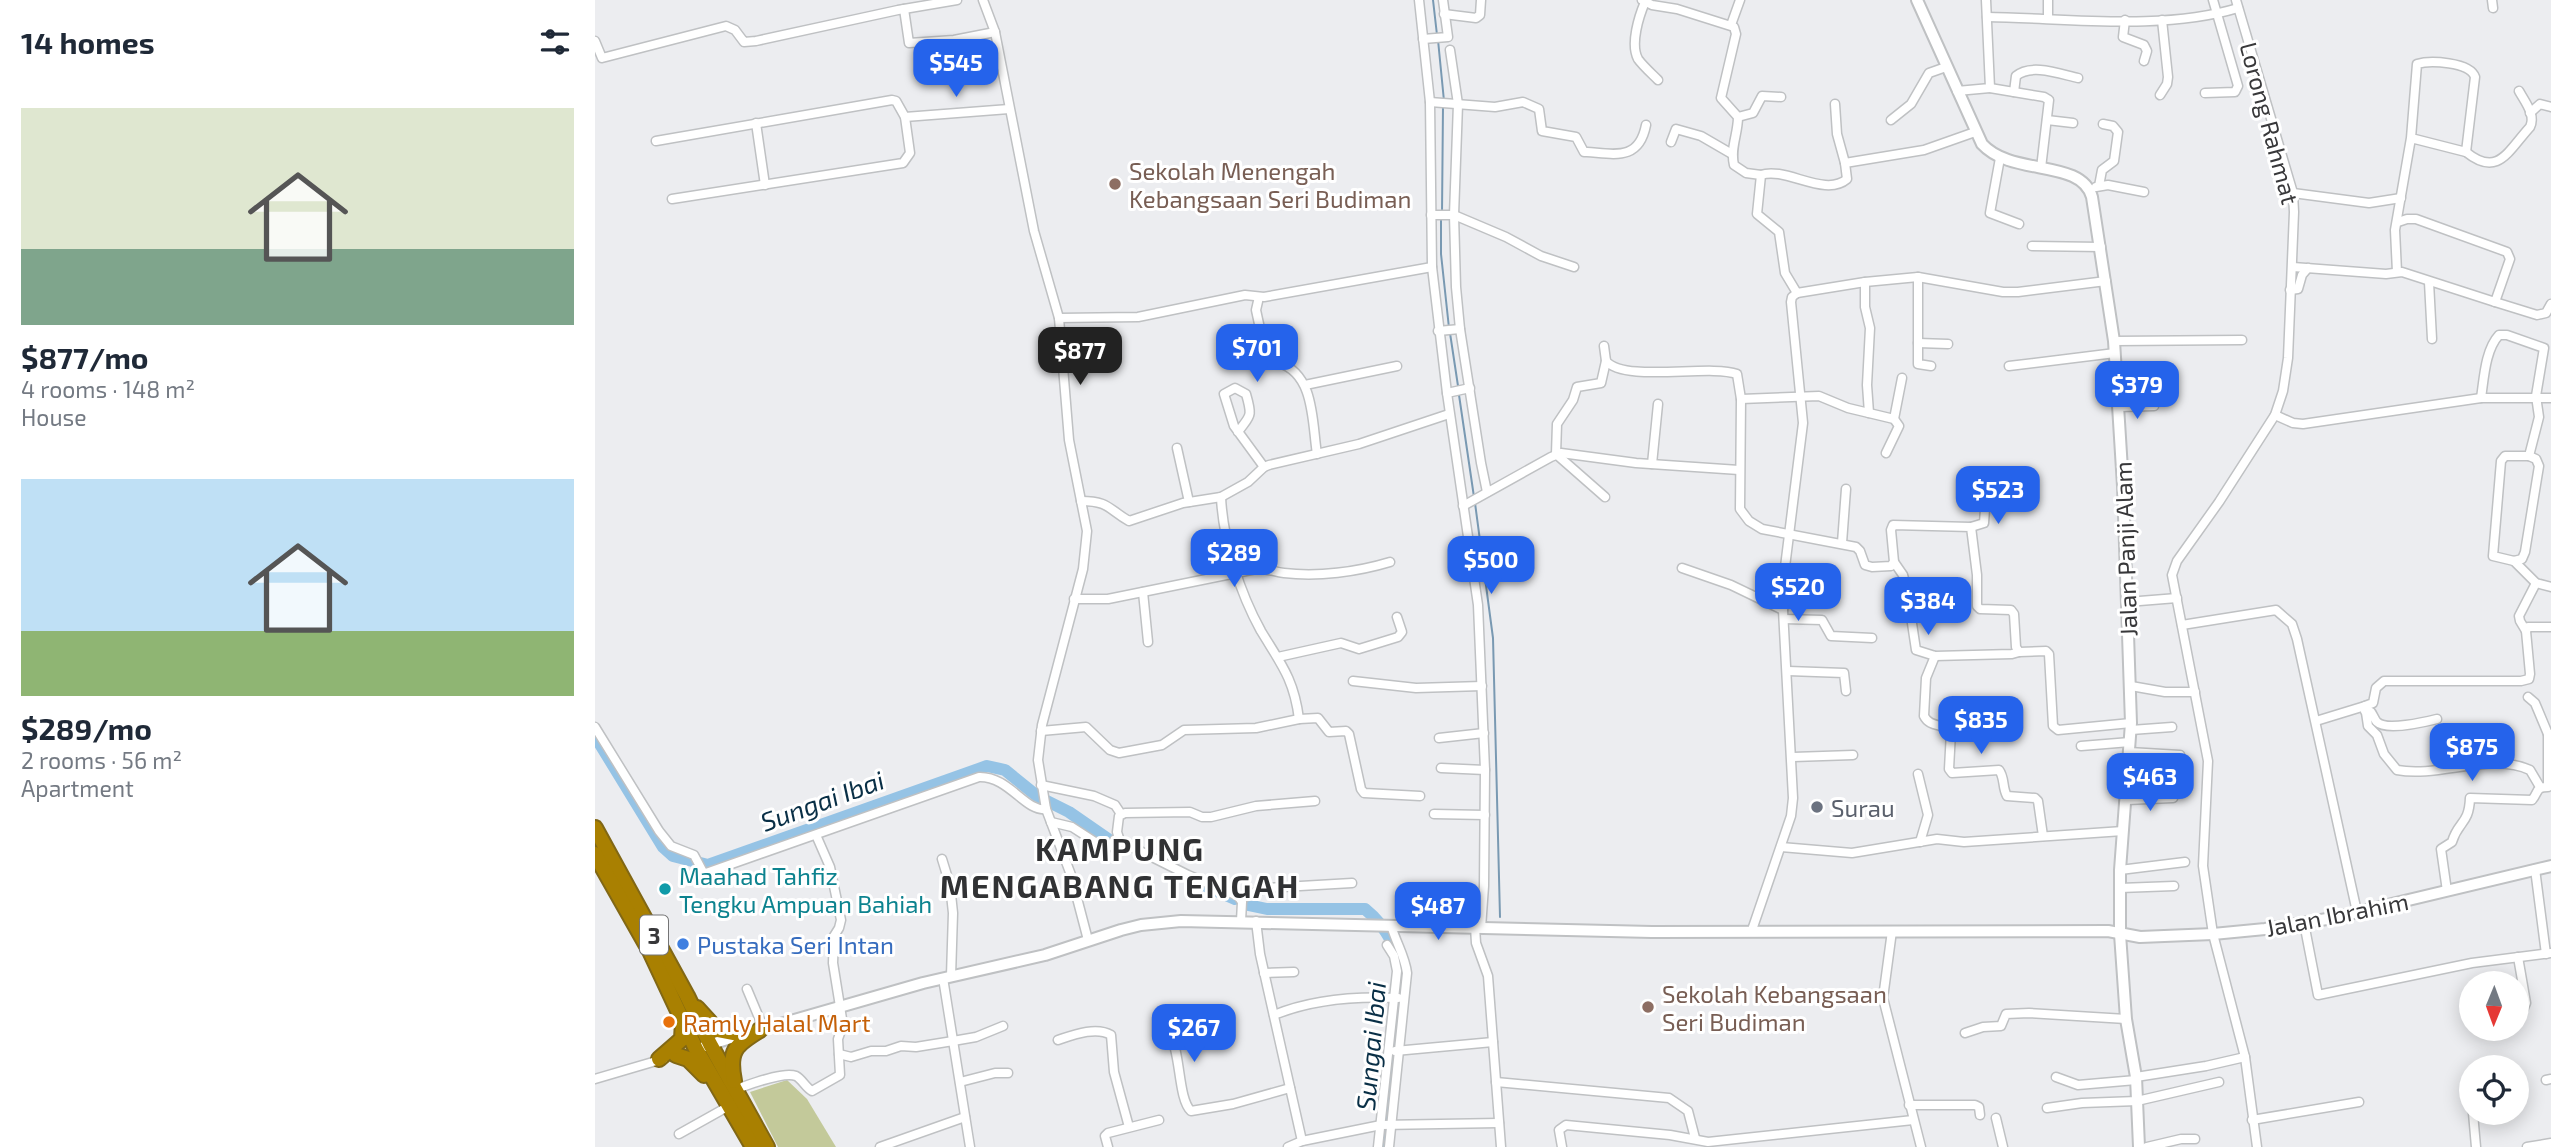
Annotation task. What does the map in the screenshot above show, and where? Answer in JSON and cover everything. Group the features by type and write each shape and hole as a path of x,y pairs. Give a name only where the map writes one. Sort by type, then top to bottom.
{"highway":[{"name":"3","path":"595,828 687,996 719,1091 753,1147"},
{"name":"3","path":"595,854 650,951 683,1021 736,1089 767,1147"},
{"path":"687,996 717,1030 743,1035"},
{"path":"659,1059 682,1040 683,1021"},
{"path":"736,1089 731,1068 735,1048 742,1040 760,1030"},
{"path":"675,1055 683,1055 693,1063 719,1091"}],"main road":[{"path":"1917,0 1975,132 1988,150 2000,158 2077,177 2094,187"},
{"name":"Jalan Panji Alam","path":"2094,187 2114,341 2119,407 2131,686 2120,870 2120,934 2126,1019 2136,1079 2139,1147"},
{"name":"Jalan Ibrahim","path":"703,1046 947,977 1045,955 1088,940 1160,922 1256,921 1652,932 2108,931 2140,937 2213,934 2304,923 2551,866"}],"street":[{"path":"896,0 909,43 954,40 995,32"},
{"path":"595,41 599,55 606,58 726,26 735,30 744,42 756,41 957,0"},
{"path":"983,0 995,32 1038,245 1059,318 1069,440 1087,541 1083,569 1041,731 1038,760 1046,809 1071,874 1088,940"},
{"path":"1419,0 1433,102 1432,267 1449,392 1449,414 1466,504 1478,605 1485,815 1481,928 1476,943 1488,976 1499,1082 1501,1147"},
{"path":"1426,39 1448,37 1443,0"},
{"path":"1444,14 1476,18 1480,15 1481,0"},
{"path":"1731,25 1740,0"},
{"path":"1986,0 1990,88"},
{"path":"2048,0 2048,18"},
{"path":"2206,93 2235,92 2238,86 2213,0"},
{"path":"1658,80 1639,59 1637,53 1637,30 1644,1 1731,25 1736,34 1721,97 1738,117 1734,164 1741,170 1761,174 1778,173 1817,184 1841,183 1847,179 1837,134 1835,104"},
{"path":"1987,17 2162,20 2218,13 2235,6"},
{"name":"Lorong Rahmat","path":"2235,6 2293,193 2293,267 2288,358 2283,391 2275,415 2173,569 2208,761 2203,866 2213,934 2245,1056 2257,1147"},
{"path":"2126,20 2123,37 2145,47 2147,54 2144,61"},
{"path":"2160,95 2168,77 2162,20"},
{"path":"1450,50 1454,103 1452,215 1455,287 1484,493"},
{"path":"2397,272 2395,230 2411,138 2417,64 2468,66 2474,71 2466,152"},
{"path":"1891,120 1910,104 1929,73 1946,67"},
{"path":"2014,92 2016,76 2024,71 2043,71 2078,78"},
{"path":"1957,91 1990,88 2048,98 2041,168"},
{"path":"2411,138 2466,152 2480,162 2496,162 2532,122 2531,113 2519,91"},
{"path":"1738,117 1753,113 1762,96 1781,97"},
{"path":"656,141 892,100 896,101 905,117 910,153 903,163 672,199"},
{"path":"1433,102 1495,107 1519,102 1531,104 1539,108 1542,131 1576,137 1584,152 1620,155 1630,152 1642,139 1646,125"},
{"path":"2531,113 2540,104 2551,107"},
{"path":"905,117 1009,109"},
{"path":"2046,120 2073,123"},
{"path":"756,123 765,185"},
{"path":"2103,124 2113,126 2118,132 2114,161 2102,170 2094,187 2127,187 2144,192"},
{"path":"1671,142 1677,129 1701,135 1733,154"},
{"path":"1845,163 1924,150 1975,132"},
{"path":"2000,158 1990,213 2019,225"},
{"path":"1761,174 1758,214 1779,232 1785,273 1797,293"},
{"path":"2293,193 2369,203 2401,198"},
{"path":"1433,215 1452,215 1506,237 1531,252 1574,267"},
{"path":"2398,222 2416,219 2507,252 2510,259 2495,302"},
{"path":"2032,246 2101,247"},
{"path":"1059,318 1138,317 1245,295 1259,297 1432,267"},
{"path":"2293,267 2386,274 2397,272 2537,315 2546,313 2551,304"},
{"path":"2290,290 2298,289 2302,275 2308,268"},
{"path":"1918,277 1918,364 1931,366"},
{"path":"1752,930 1791,816 1793,798 1784,615 1789,534 1802,440 1792,296 1865,282 1918,277 2003,292 2106,281"},
{"path":"1865,282 1865,307 1870,328 1867,385 1869,413"},
{"path":"2429,282 2432,339"},
{"path":"1259,297 1256,310 1264,347"},
{"path":"1441,331 1459,329"},
{"path":"2481,398 2487,365 2495,339 2499,335 2540,346 2548,352 2536,396 2539,417 2529,456"},
{"path":"2114,341 2242,340"},
{"path":"1918,343 1948,344"},
{"path":"1556,454 1557,424 1573,400 1577,387 1601,383 1606,360 1604,346"},
{"path":"2009,366 2115,354"},
{"path":"1606,360 1612,367 1656,372 1735,372 1739,377 1741,399 1740,509 1749,521 1762,529 1856,547 1865,565 1871,567 1891,566 1894,562"},
{"path":"1279,363 1291,368 1305,385 1317,454"},
{"path":"1305,385 1397,366"},
{"path":"1894,419 1902,378"},
{"path":"1238,432 1250,417 1247,394 1235,388 1226,391 1224,396 1230,419 1238,432 1263,467"},
{"path":"1449,392 1468,389"},
{"path":"1741,399 1819,396 1848,408 1894,419 1899,426 1887,453"},
{"path":"2275,415 2293,423 2304,424 2481,398 2551,398"},
{"path":"1652,464 1658,404"},
{"path":"2119,407 2154,406"},
{"path":"1081,501 1099,502 1111,507 1129,521 1189,502 1221,497 1254,479 1263,467 1359,444 1449,414"},
{"path":"1177,448 1189,502"},
{"path":"1556,454 1605,497"},
{"path":"1466,504 1556,454 1739,470"},
{"path":"2505,456 2529,456 2536,459 2539,466 2525,552 2522,559 2514,561 2493,556 2501,461 2505,456"},
{"path":"1842,543 1846,489"},
{"path":"1986,495 1984,523 1971,527 1893,525 1891,530 1894,562 1903,575 1909,600 1914,646 1921,653 1935,656 2046,651 2049,654 2053,726 2058,730 2130,737 2180,755"},
{"path":"1221,497 1223,530 1238,574 1253,615 1293,685 1299,719"},
{"path":"1971,527 1977,575 1977,607 2011,610 2014,614 2016,647 2019,652"},
{"path":"2514,561 2536,583 2551,587"},
{"path":"1074,599 1108,599 1261,568 1290,574 1334,572 1390,562"},
{"path":"1682,568 1731,585 1784,615 1822,620 1831,636 1873,638"},
{"path":"2316,721 2365,709 2372,703 2376,688 2384,681 2529,679 2531,674 2526,631 2519,621 2519,616 2536,583"},
{"path":"1143,592 1148,642"},
{"path":"2127,603 2177,598"},
{"path":"2182,625 2276,610 2292,624 2357,912"},
{"path":"1278,657 1341,643 1359,649 1398,637 1402,632 1397,617"},
{"path":"2526,631 2528,627 2551,626"},
{"path":"1935,656 1926,678 1924,716 1930,724 1949,728 1951,732 1949,769 1952,773 1999,770 2007,796 2035,798 2038,801 2043,836"},
{"path":"1788,671 1844,673 1846,691"},
{"path":"1353,681 1416,688 1482,686"},
{"path":"2131,686 2165,692 2195,692"},
{"path":"2447,891 2441,849 2452,842 2455,831 2465,823 2470,812 2470,798 2528,801 2546,787 2550,734 2539,709 2528,697"},
{"path":"2365,709 2383,725 2421,723 2437,719"},
{"path":"2365,709 2368,726 2377,735 2384,754 2397,770 2447,771 2463,765 2510,765 2530,770 2546,787"},
{"path":"1041,731 1086,727 1110,750 1129,753 1162,745 1184,730 1255,728 1318,718 1329,732 1348,732 1364,793 1420,796"},
{"path":"595,727 659,831 671,846 694,855 706,873 979,777 998,779 1036,808 1046,809"},
{"path":"2081,746 2172,727"},
{"path":"1439,738 1484,733"},
{"path":"1793,757 1853,755"},
{"path":"1441,768 1485,770"},
{"path":"1918,774 1928,815 1920,842"},
{"path":"1041,785 1094,796 1115,805 1121,814"},
{"path":"2126,800 2173,798"},
{"path":"1121,814 1190,812 1211,817 1257,806 1315,801"},
{"path":"1121,814 1117,825 1118,837 1125,843 1241,899 1265,888 1352,883"},
{"path":"1434,814 1485,815"},
{"path":"1051,822 1072,827 1106,849 1118,837"},
{"path":"1781,847 1852,853 1937,839 1964,842 2123,831"},
{"path":"736,1089 770,1077 792,1076 813,1091 840,1075 838,1039 843,1025 833,963 834,936 841,920 831,873 816,835"},
{"path":"942,859 950,884 953,913 947,977 953,1041 970,1147"},
{"path":"2120,870 2186,862"},
{"path":"2304,923 2318,995 2472,963 2549,953 2535,869"},
{"path":"2120,888 2174,886"},
{"path":"1241,899 1241,921"},
{"path":"1256,921 1264,973 1302,1141"},
{"path":"1378,1147 1386,1125 1406,964 1390,925"},
{"path":"1892,931 1883,998 1921,1147"},
{"path":"1387,946 1397,967 1400,998"},
{"path":"2518,957 2520,971"},
{"path":"1264,973 1294,972"},
{"path":"747,989 760,1020 760,1030"},
{"path":"1274,1015 1301,1005 1330,999 1400,998"},
{"path":"1965,1033 1983,1027 2001,1026 2006,1014 2126,1019"},
{"path":"839,1054 851,1057 901,1046 916,1047 953,1041 976,1037 1003,1026"},
{"path":"1058,1040 1091,1032 1102,1031 1111,1035 1114,1072 1129,1127"},
{"path":"1170,1034 1176,1046 1185,1102 1191,1111 1246,1101 1290,1088"},
{"path":"1394,1051 1493,1042"},
{"path":"595,1079 703,1046"},
{"path":"2056,1077 2078,1085 2136,1079 2245,1056"},
{"path":"960,1082 1000,1072 1008,1073"},
{"path":"1499,1082 1669,1098 1688,1111 1701,1142"},
{"path":"2047,1108 2082,1103 2137,1101 2219,1082"},
{"path":"2252,1120 2359,1101"},
{"path":"1909,1105 1975,1105 1979,1107 1980,1115"},
{"path":"679,1134 729,1106"},
{"path":"880,1147 965,1117"},
{"path":"1996,1118 2003,1147"},
{"path":"1562,1147 1559,1130 1566,1125 1701,1142 1913,1120"},
{"path":"1108,1147 1105,1136 1108,1133 1159,1121"},
{"path":"1288,1147 1302,1141 1386,1125 1499,1123"},
{"path":"1386,1125 1389,1147"},
{"path":"2474,1125 2476,1147"},
{"path":"2147,1147 2181,1139 2195,1139"},
{"path":"2527,1147 2551,1143"}],"green space":[{"path":"787,1080 807,1099 836,1147 778,1147 750,1092"}],"waterway":[{"path":"1433,0 1437,35"},
{"path":"1438,40 1444,101"},
{"path":"1442,213 1443,106"},
{"path":"1441,218 1441,254 1449,328"},
{"path":"1450,333 1458,386"},
{"path":"1459,395 1474,497"},
{"path":"1475,503 1493,638 1500,917"},
{"name":"Sungai Ibai","path":"595,736 663,847 673,856 708,865 987,766 1005,770 1037,796 1069,812 1108,839"},
{"name":"Sungai Ibai","path":"1194,881 1235,899"},
{"name":"Sungai Ibai","path":"1248,905 1267,909 1365,909 1380,924 1391,941 1399,961 1402,981 1383,1147"}],"place":[{"name":"Sekolah Menengah Kebangsaan Seri Budiman","path":"1115,184"},
{"name":"Surau","path":"1817,807"},
{"name":"Maahad Tahfiz Tengku Ampuan Bahiah","path":"665,889"},
{"name":"Pustaka Seri Intan","path":"683,944"},
{"name":"Sekolah Kebangsaan Seri Budiman","path":"1648,1007"},
{"name":"Ramly Halal Mart","path":"669,1022"}],"district":[{"name":"KAMPUNG MENGABANG TENGAH","path":"1120,866"}]}
